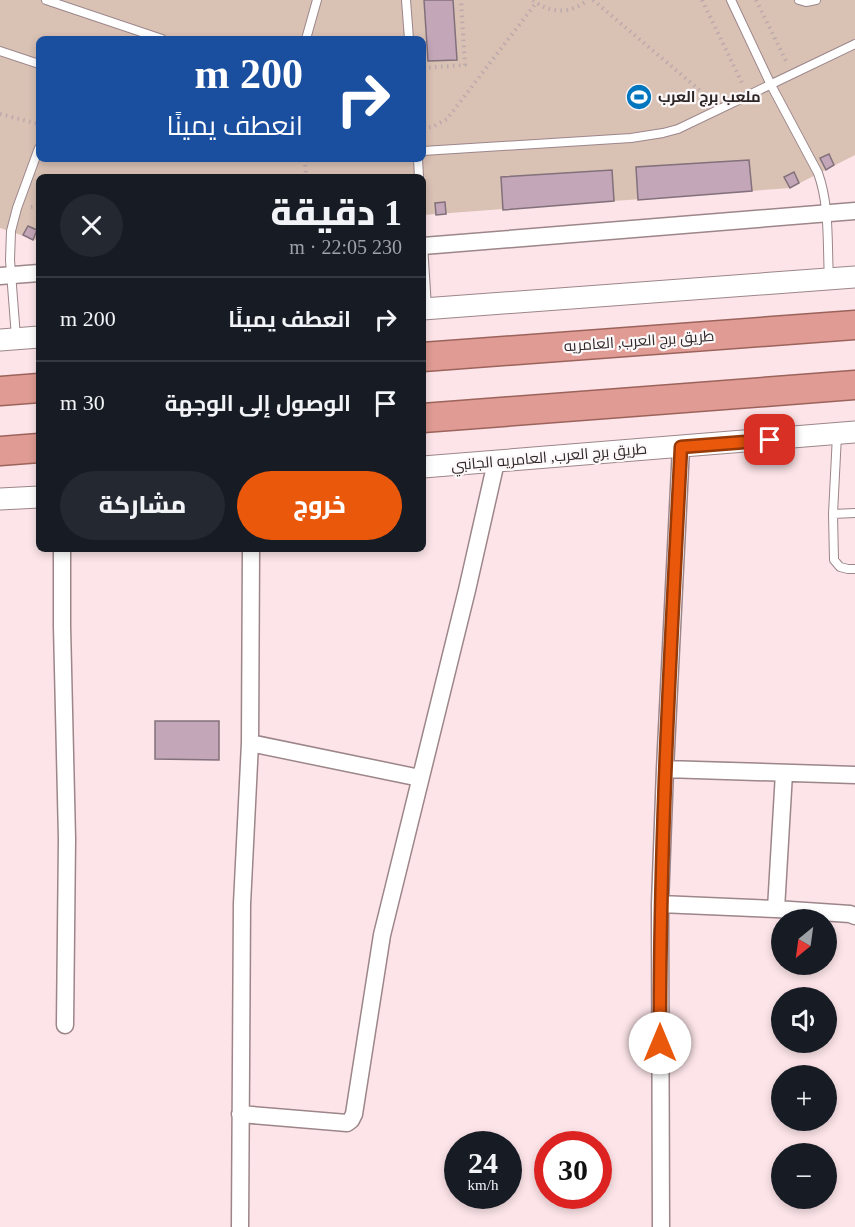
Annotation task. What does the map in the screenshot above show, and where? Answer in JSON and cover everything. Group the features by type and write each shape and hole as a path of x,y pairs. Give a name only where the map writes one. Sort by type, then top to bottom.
{"highway":[{"name":"طريق برج العرب, العامريه","path":"426,357 855,325"},
{"path":"426,418 855,386"},
{"path":"0,391 36,388"},
{"path":"0,451 36,448"}],"street":[{"path":"426,244 855,211"},
{"path":"6,275 36,273"},
{"path":"426,309 855,277"},
{"path":"8,339 36,337"},
{"name":"طريق برج العرب, العامريه الجانبي","path":"426,467 846,433"},
{"path":"661,1227 660,904 664,770 681,447"},
{"path":"240,1114 347,1123 354,1114 382,935 496,462"},
{"path":"0,499 36,497"},
{"path":"62,552 67,827 64,1025"},
{"path":"240,1227 243,904 250,743 251,552"},
{"path":"250,743 420,778"},
{"path":"664,770 855,775"},
{"path":"660,904 776,909 784,773"},
{"path":"837,913 855,916"}],"lane":[{"path":"46,0 153,36"},
{"path":"307,36 317,0"},
{"path":"406,0 409,36"},
{"path":"731,0 771,85 818,173 826,213 829,279"},
{"path":"799,0 806,2 816,0"},
{"path":"426,151 663,134 721,109 855,44"},
{"path":"0,51 36,63"},
{"path":"8,339 6,275 11,231 36,156"},
{"path":"846,433 833,514 834,560 840,567 855,569"},
{"path":"833,514 855,513"}],"path":[{"path":"426,68 465,65 460,0"},
{"path":"426,128 447,119 535,1 545,8 564,11 574,9 587,0"},
{"path":"593,0 721,109"},
{"path":"702,0 748,96"},
{"path":"756,0 793,74"},
{"path":"0,114 36,123"}],"shaded area":[{"name":"ملعب برج العرب","path":"0,0 855,0 855,155 790,188 426,215 426,174 36,174 36,240 0,228"}],"building":[{"path":"424,0 453,0 457,60 428,61"},
{"path":"829,154 834,165 826,170 820,158"},
{"path":"749,160 752,191 638,200 636,167"},
{"path":"612,170 614,201 503,210 501,177"},
{"path":"794,172 799,183 790,188 784,177"},
{"path":"445,202 446,214 436,215 435,203"},
{"path":"28,226 36,230 33,240 23,235"},
{"path":"155,721 219,721 219,760 155,759"}],"place":[{"name":"ملعب برج العرب","path":"639,97"}],"route":[{"path":"660,1043 660,904 664,770 681,447 770,440"}]}
